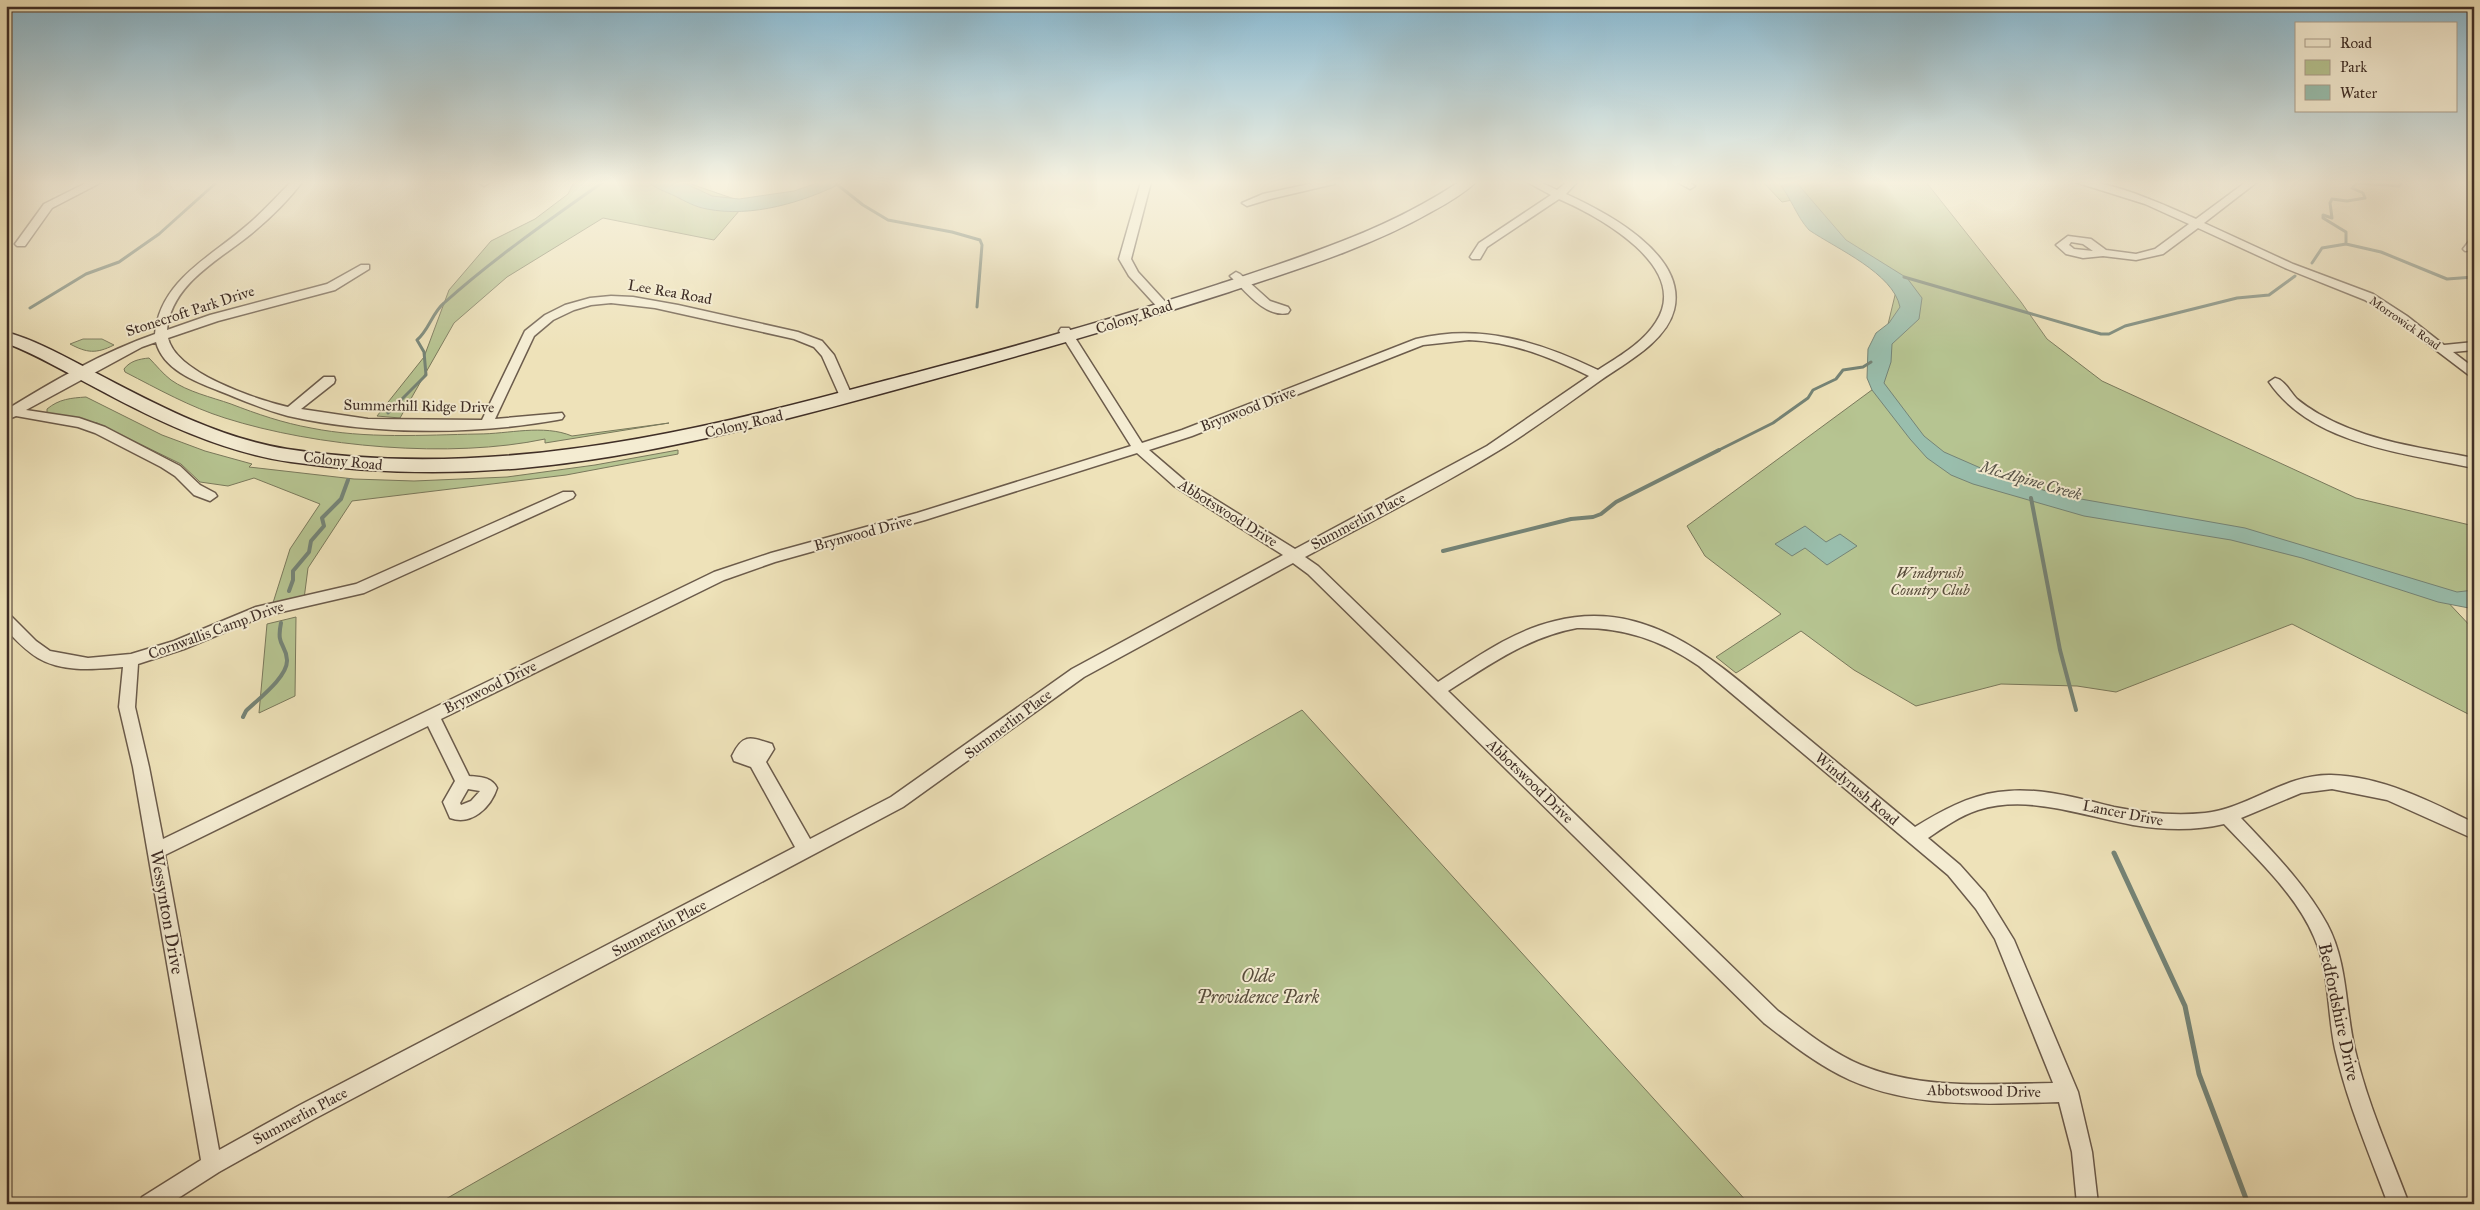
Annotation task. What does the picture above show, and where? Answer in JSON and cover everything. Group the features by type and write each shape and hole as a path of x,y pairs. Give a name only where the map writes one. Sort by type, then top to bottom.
{"main road":[{"name":"Colony Road","path":"1239,279 1346,238"},
{"name":"Colony Road","path":"6,337 87,370 186,416 235,435 291,447 385,458 445,459 537,454 610,446 846,394 1162,306 1359,238"},
{"name":"Colony Road","path":"6,328 37,338 87,370"}],"street":[{"path":"21,244 25,238"},
{"path":"160,335 166,310 185,282 200,267 237,238"},
{"path":"1131,238 1125,259 1126,265 1162,306"},
{"path":"1476,257 1483,245 1492,238"},
{"name":"Summerlin Place","path":"149,1204 212,1164 316,1108 897,802 954,764 1037,701 1078,674 1492,449 1532,423 1640,346 1657,330 1668,306 1667,282 1654,258 1632,238"},
{"path":"2103,253 2120,256 2150,255 2165,248 2177,238"},
{"name":"Morrowick Road","path":"2231,238 2289,266 2369,297 2443,349 2474,375"},
{"name":"Stonecroft Park Drive","path":"10,413 123,351 160,335 268,302 331,287 365,267"},
{"path":"1239,279 1266,304 1284,310"},
{"name":"Lee Rea Road","path":"486,424 528,334 538,325 562,311 594,301 628,299 642,301 798,336 818,344 828,355 846,394"},
{"name":"Abbotswood Drive","path":"1067,334 1138,447 1179,483 1295,555 1340,595 1771,1018 1800,1040 1858,1073 1916,1090 1980,1093 2068,1092"},
{"name":"Summerhill Ridge Drive","path":"160,335 162,347 168,355 188,372 203,380 290,412 370,424 511,423 557,416"},
{"name":"Brynwood Drive","path":"156,850 728,573 771,558 920,517 1229,418 1412,345 1437,338 1474,336 1513,340 1544,350 1599,376"},
{"path":"2443,349 2474,346"},
{"path":"290,412 329,380"},
{"path":"2275,382 2294,403 2330,426 2370,440 2474,463"},
{"path":"10,413 70,420 98,429 162,461 177,471 194,490 210,496"},
{"name":"Cornwallis Camp Drive","path":"6,620 31,645 45,655 88,664 131,660 179,645 261,611 359,589 568,495"},
{"name":"Windyrush Road","path":"1437,690 1520,641 1554,627 1587,622 1617,624 1640,629 1684,648 1705,662 1916,837 1954,870 1976,895 1995,922 2004,939 2068,1092 2079,1130 2086,1168 2088,1204"},
{"name":"Wessynton Drive","path":"131,660 127,707 141,767 212,1164"},
{"path":"431,716 464,782"},
{"path":"757,762 807,851"},
{"name":"Lancer Drive","path":"1916,837 1958,811 1986,802 2018,798 2045,798 2151,820 2187,822 2228,816 2291,788 2329,782 2352,784 2392,793 2429,808 2474,832"},
{"name":"Bedfordshire Drive","path":"2228,816 2302,898 2322,932 2335,977 2340,1024 2351,1075 2400,1204"}],"green space":[{"path":"496,238 570,238 507,277 454,323 400,418 377,416 424,357 449,290 491,241"},
{"name":"Windyrush Country Club","path":"1843,238 1971,238 2021,302 2047,339 2102,381 2356,498 2474,526 2474,602 2443,597 2474,630 2474,717 2292,624 2116,692 2077,686 2001,684 1916,706 1854,670 1801,631 1736,673 1716,657 1781,614 1705,556 1687,526 1880,384 1878,366 1896,291"},
{"path":"83,339 102,339 114,345 102,350 87,351 70,344"},
{"path":"149,358 171,380 192,391 280,421 353,434 490,434 538,430 561,432 572,436 669,423 545,443 545,439 508,445 468,448 426,449 341,443 261,428 212,414 125,372 126,366 132,362"},
{"path":"86,397 162,435 205,451 252,464 249,467 354,479 414,481 507,477 595,465 678,450 678,454 566,475 352,501 308,568 304,599 272,606 290,549 320,504 254,478 228,486 200,482 181,464 97,423 47,414 47,409 56,403"},
{"path":"296,617 295,696 259,713 267,624"},
{"name":"Olde Providence Park","path":"1302,710 1749,1204 437,1204"}],"water":[{"path":"1823,238 1845,238 1907,278 1922,298 1919,319 1892,344 1891,362 1884,383 1924,436 1944,452 2008,480 2064,496 2245,528 2457,592 2474,590 2474,609 2438,602 2302,558 2231,540 2084,516 1973,484 1951,475 1927,458 1872,390 1867,378 1868,349 1876,333 1889,323 1900,307 1887,283 1848,254"},
{"path":"1805,526 1826,542 1840,534 1857,546 1827,565 1805,548 1792,556 1775,544"}],"waterway":[{"path":"30,308 86,274 119,262 153,238"},
{"path":"388,413 426,375 424,352 417,340 425,331 436,312 463,287 524,238"},
{"path":"975,238 980,240 982,245 977,307"},
{"path":"2346,238 2346,244"},
{"path":"2312,263 2322,248 2346,244"},
{"path":"2346,244 2381,252 2447,279 2474,277"},
{"path":"1904,277 2101,334 2109,334 2125,326 2237,298 2269,295 2295,276"},
{"path":"1719,450 1773,423 1808,398 1813,390 1836,379 1843,370 1863,367 1871,362"},
{"path":"1443,551 1571,519 1593,517 1601,514 1616,502 1719,450"},
{"path":"289,591 293,580 293,571 309,552 311,541 324,526 322,518 341,499 348,480"},
{"name":"McAlpine Creek","path":"2031,498 2060,650 2076,710"},
{"path":"243,717 246,711 277,681 286,667 285,650 280,641 281,623"},
{"path":"2114,853 2185,1006 2199,1074 2248,1204"}]}
